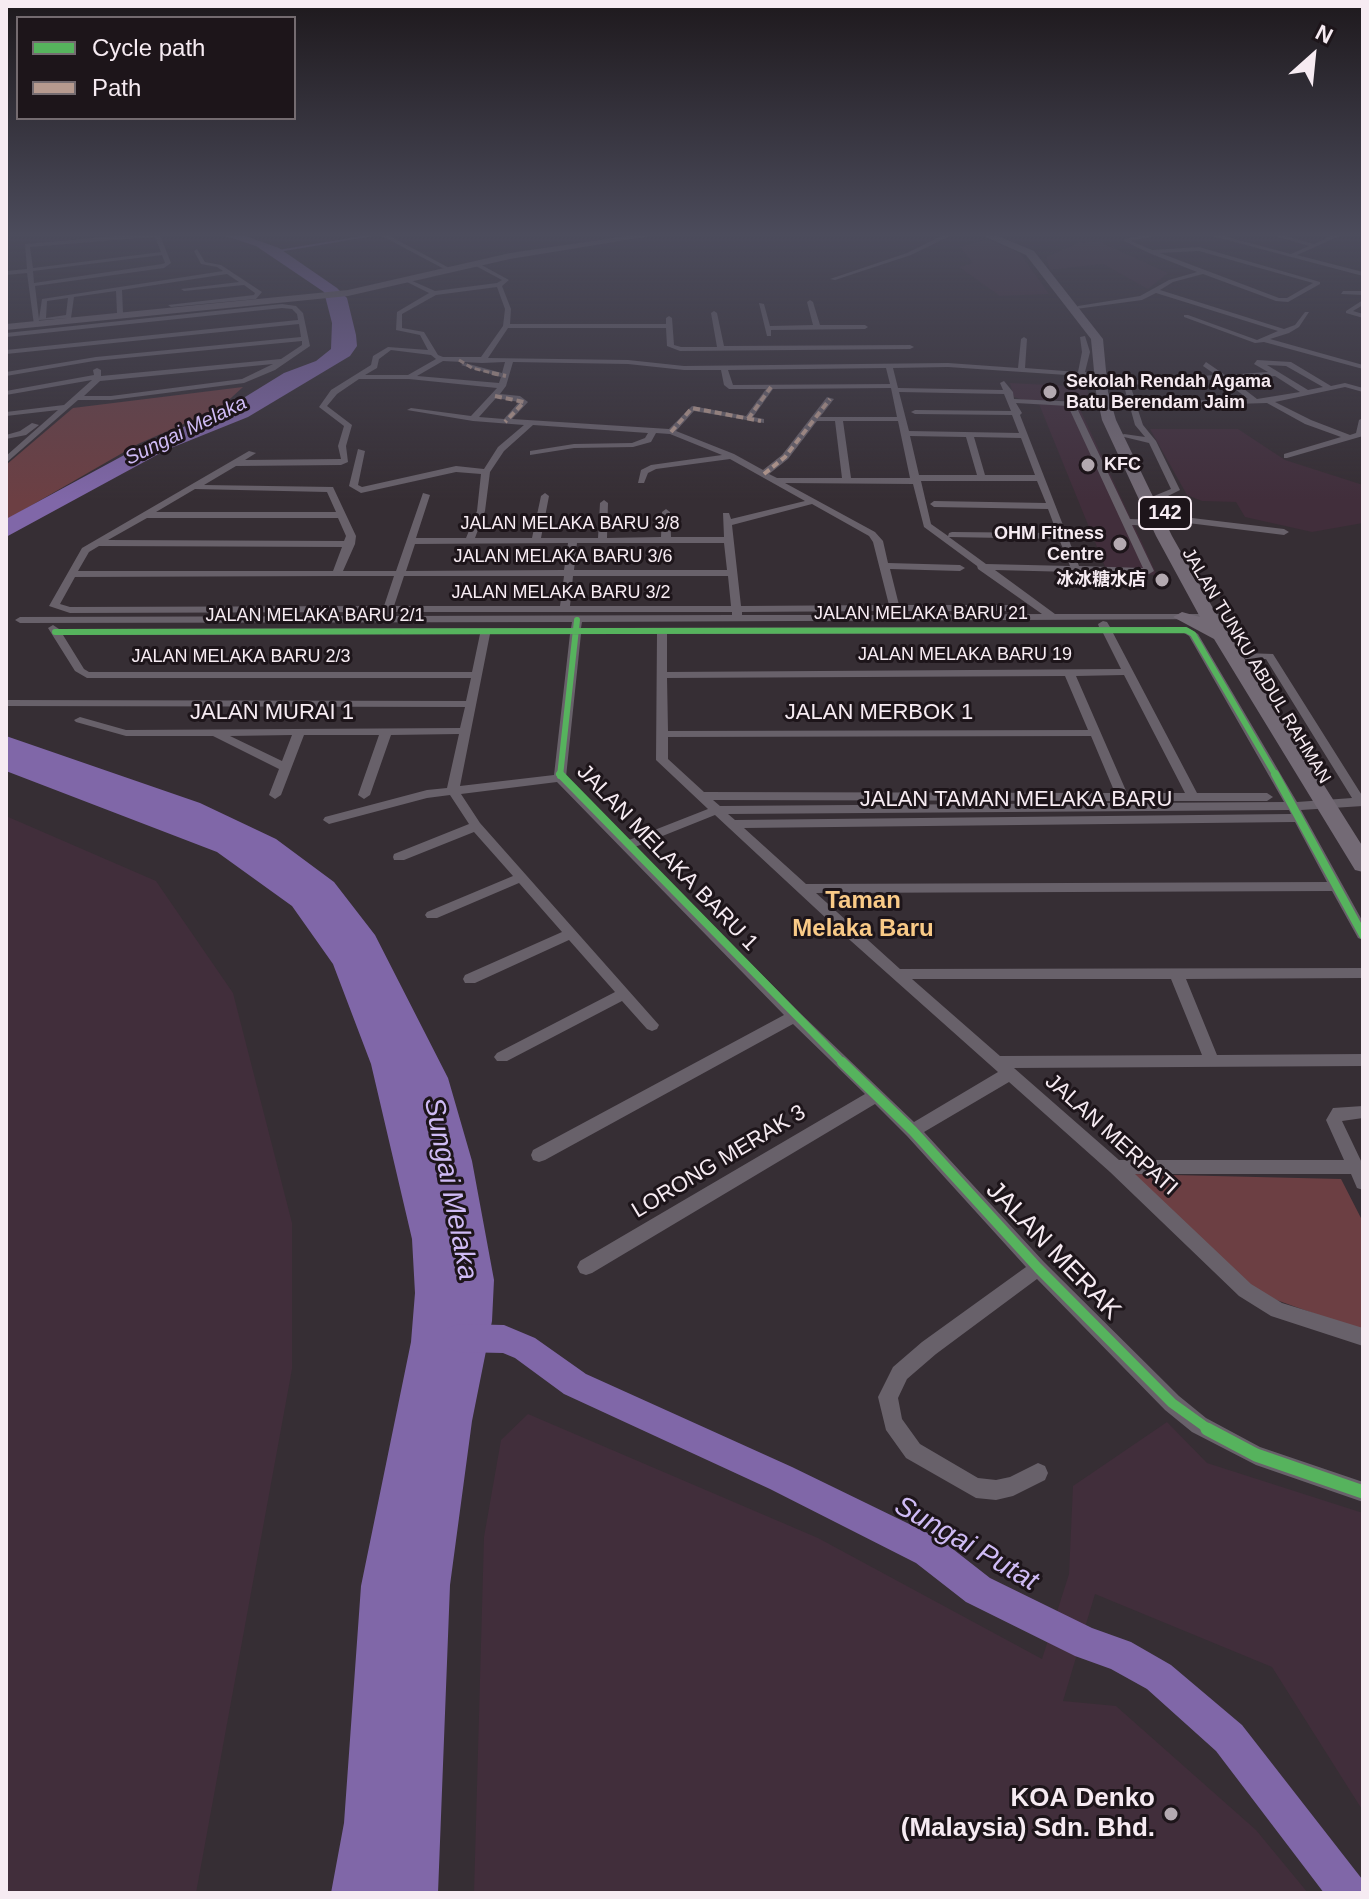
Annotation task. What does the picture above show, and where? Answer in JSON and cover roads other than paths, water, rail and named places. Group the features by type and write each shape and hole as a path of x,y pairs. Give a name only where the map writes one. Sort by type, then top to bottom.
{"main road":[{"path":"1086,324 1094,334 1100,354"},
{"name":"JALAN TUNKU ABDUL RAHMAN","path":"1091,324 1105,341 1104,376"},
{"name":"JALAN TUNKU ABDUL RAHMAN","path":"1100,354 1108,409 1162,520 1214,618 1345,804 1363,865"},
{"name":"JALAN TUNKU ABDUL RAHMAN","path":"1108,409 1157,498 1162,520 1214,618 1246,656 1345,804 1363,840"},
{"path":"1182,617 1210,626 1214,618"}],"street":[{"path":"6,327 47,324"},
{"path":"6,335 82,324"},
{"path":"93,324 98,378"},
{"path":"99,324 118,324"},
{"path":"212,324 213,331"},
{"path":"6,352 285,324"},
{"path":"76,398 231,385 283,361 306,346 301,324"},
{"path":"399,324 400,331 422,333 433,353"},
{"path":"482,361 506,326 603,324"},
{"path":"669,324 674,348 910,347"},
{"path":"716,324 721,349"},
{"path":"766,324 776,367"},
{"path":"816,324 817,328"},
{"path":"864,324 874,347"},
{"path":"1205,324 1248,341 1266,340 1287,332 1296,324"},
{"path":"1260,324 1287,332"},
{"path":"105,325 107,342"},
{"path":"767,328 865,327"},
{"path":"189,333 189,370"},
{"path":"1081,374 1086,348 1083,337"},
{"path":"6,374 96,359 305,339"},
{"path":"1021,370 1024,339"},
{"path":"1266,340 1363,369"},
{"path":"854,347 861,366"},
{"path":"236,463 336,464 345,460 342,446 348,425 323,405 337,389 374,366 376,358 390,348 433,353 442,359 482,361 724,368 948,365 1104,376"},
{"path":"1081,374 1095,371 1100,354 1086,348"},
{"path":"490,352 549,354 557,363"},
{"path":"409,377 442,359"},
{"path":"459,360 504,381"},
{"path":"6,393 98,378 283,361"},
{"path":"473,419 495,396 504,381 509,362"},
{"path":"1307,393 1257,362 1288,364 1329,388"},
{"path":"1206,364 1255,401"},
{"path":"889,365 927,525 1052,617"},
{"path":"948,365 964,378"},
{"path":"801,367 808,387"},
{"path":"724,368 729,386 1009,392 1108,409"},
{"path":"1345,385 1363,369"},
{"path":"162,373 165,392"},
{"path":"1157,498 1176,490 1152,441 1139,425 1126,387 1130,382 1276,374"},
{"path":"356,377 504,381"},
{"path":"8,456 98,378"},
{"path":"1076,404 1108,409 1133,405 1268,401 1345,385 1363,390"},
{"path":"748,419 771,387"},
{"path":"1009,392 1075,568"},
{"path":"495,396 517,398 524,402 505,422"},
{"path":"764,474 785,457 818,419 830,399"},
{"path":"1268,401 1308,422 1349,437"},
{"path":"981,567 1149,571 1076,404"},
{"path":"6,412 66,407"},
{"path":"671,432 692,408 761,421"},
{"path":"411,410 505,422 671,432 731,456 872,534 878,541 895,612 1018,608"},
{"path":"915,412 1018,413"},
{"path":"818,419 901,419"},
{"path":"839,419 847,481"},
{"path":"1287,456 1362,434 1363,420"},
{"path":"6,437 23,433 39,422"},
{"path":"470,540 481,511 486,472 495,458 531,423"},
{"path":"533,453 574,446 638,444 648,440 654,430"},
{"path":"904,433 1026,436"},
{"path":"969,435 982,479"},
{"path":"1124,436 1152,441"},
{"path":"361,451 353,486 361,490 456,469 486,472"},
{"path":"193,487 330,489 350,530 350,544 337,574 71,574 81,554 97,543 193,487 236,463 252,453"},
{"path":"641,481 644,472 654,467 731,456"},
{"path":"776,480 1041,478"},
{"path":"387,614 396,574 426,495"},
{"path":"536,540 545,496"},
{"path":"576,625 662,630 736,620 726,519 815,501"},
{"path":"602,540 604,503"},
{"path":"934,504 1053,506"},
{"path":"666,512 666,540"},
{"path":"145,515 341,515"},
{"path":"1126,522 1162,520 1284,532"},
{"path":"952,535 1063,536"},
{"path":"564,610 573,540"},
{"name":"JALAN MELAKA BARU 3/8","path":"411,541 729,540"},
{"path":"97,543 350,544"},
{"path":"884,566 960,568"},
{"name":"JALAN MELAKA BARU 3/6","path":"337,574 732,573"},
{"name":"JALAN MELAKA BARU 3/2","path":"71,574 53,603 56,608 387,614 564,610 736,620"},
{"path":"1099,617 1198,609 1214,618"},
{"name":"JALAN MELAKA BARU 2/1","path":"55,632 486,631 895,612 1099,617"},
{"name":"JALAN MELAKA BARU 2/1","path":"20,620 387,614 576,625"},
{"path":"1099,617 1182,617"},
{"path":"1099,617 1193,797"},
{"path":"55,632 56,626 72,620"},
{"name":"JALAN MELAKA BARU 21","path":"736,620 1181,629 1193,634 1293,807"},
{"name":"JALAN MELAKA BARU 1","path":"576,625 560,778 755,975"},
{"path":"662,630 663,734"},
{"path":"486,631 453,790 476,826 520,878 652,1025"},
{"name":"JALAN MELAKA BARU 2/3","path":"55,632 80,671 87,675 475,675"},
{"path":"1055,813 1125,802 1293,807 1345,804 1282,675 1269,656 1246,656"},
{"name":"JALAN MELAKA BARU 19","path":"663,675 1128,672"},
{"path":"1069,673 1125,802"},
{"path":"6,703 471,704"},
{"name":"JALAN MURAI 1","path":"80,720 126,733 466,731"},
{"path":"364,795 386,732"},
{"path":"214,733 285,767"},
{"path":"275,795 299,733"},
{"name":"JALAN MERBOK 1","path":"663,734 1095,733"},
{"name":"JALAN MERPATI","path":"663,734 662,760 847,930 1116,1167 1259,1300 1302,1319 1363,1337"},
{"path":"329,820 453,790 560,778"},
{"path":"701,796 958,808"},
{"path":"626,846 716,810 958,808 1193,797 1293,807"},
{"path":"1293,807 1363,935"},
{"name":"JALAN TAMAN MELAKA BARU","path":"733,824 958,808 1055,813 1293,807"},
{"path":"399,857 476,826"},
{"path":"432,915 520,878"},
{"path":"803,889 1337,886"},
{"path":"470,979 569,934"},
{"path":"1176,972 1212,1062"},
{"path":"900,974 1363,973"},
{"name":"JALAN MERAK","path":"755,975 913,1131 1038,1268 1199,1425 1267,1460 1363,1492"},
{"path":"502,1057 622,995"},
{"path":"539,1155 794,1016"},
{"path":"913,1131 1004,1068 1363,1060"},
{"name":"LORONG MERAK 3","path":"586,1267 875,1096"},
{"path":"1363,1112 1339,1113 1334,1120 1363,1183"},
{"path":"1116,1167 1355,1167"},
{"path":"1038,1268 929,1348 892,1384 888,1397 893,1423 900,1437 927,1461 976,1488 1013,1486 1038,1473"}],"water":[{"name":"Sungai Melaka","path":"332,324 353,324 357,346 350,356 248,417 166,450 6,537 6,519 152,440 224,410 284,373 316,361 331,349"},
{"name":"Sungai Melaka","path":"6,736 200,803 276,839 334,882 375,935 448,1078 472,1161 494,1280 492,1321 472,1421 450,1585 438,1893 331,1893 344,1823 361,1586 411,1342 415,1293 412,1239 371,1064 333,964 292,906 217,852 6,771"}],"waterway":[{"name":"Sungai Putat","path":"458,1338 504,1339 525,1348 575,1384 781,1478 928,1551 978,1590 1087,1644 1119,1654 1159,1677 1229,1738 1348,1893"}],"place":[{"name":"Sekolah Rendah Agama Batu Berendam Jaim","path":"1050,392"},
{"name":"KFC","path":"1088,465"},
{"name":"OHM Fitness Centre","path":"1120,544"},
{"name":"冰冰糖水店","path":"1162,580"},
{"name":"KOA Denko (Malaysia) Sdn. Bhd.","path":"1171,1814"}],"district":[{"name":"Taman Melaka Baru","path":"863,915"}]}
